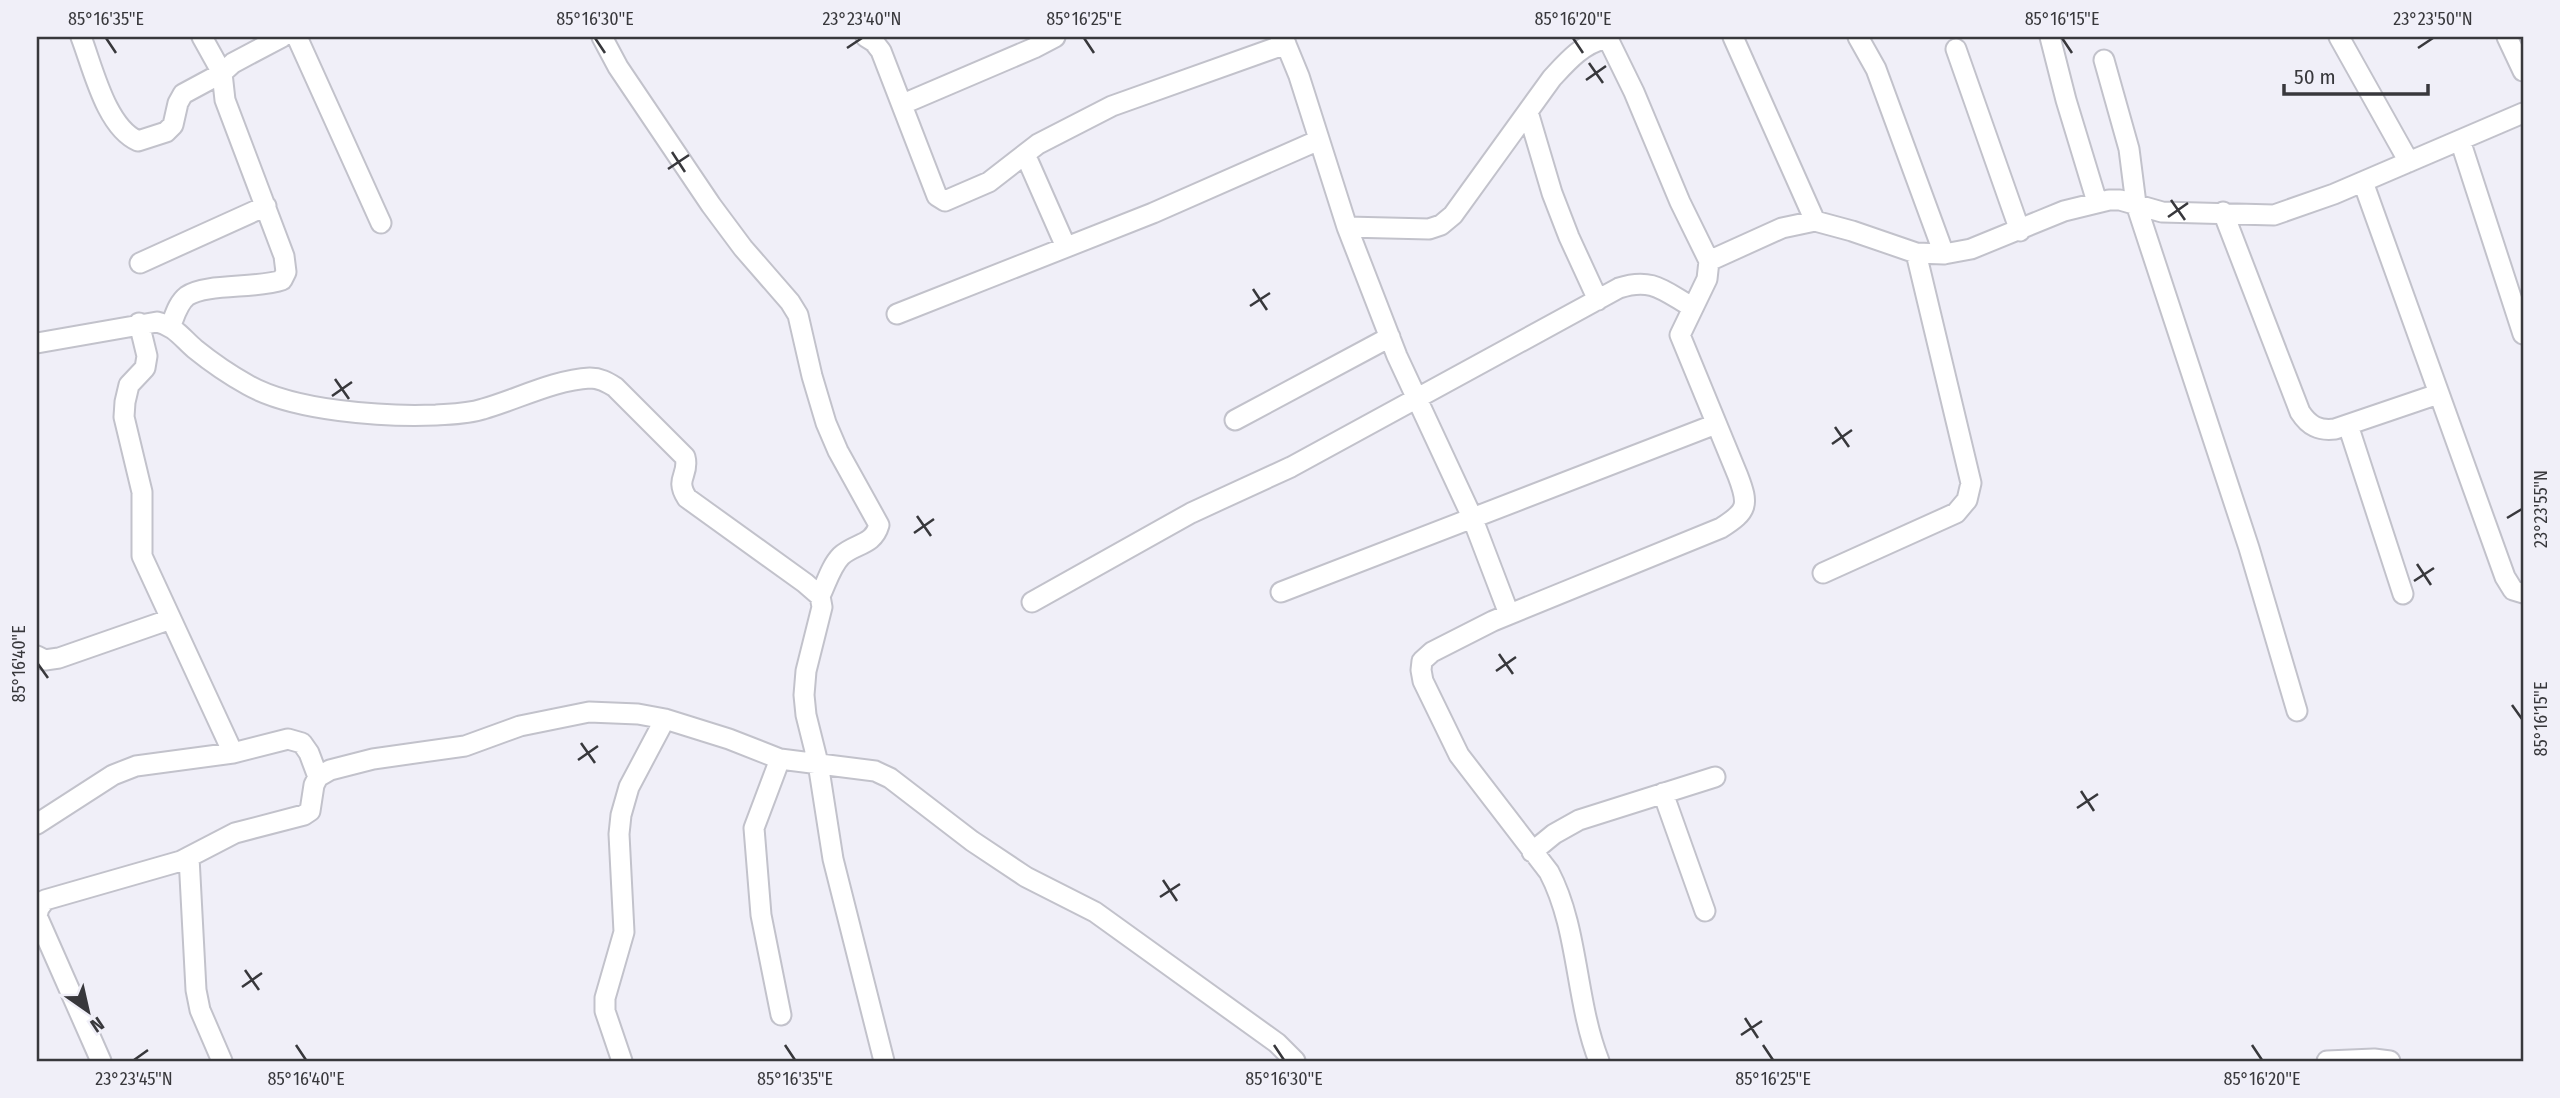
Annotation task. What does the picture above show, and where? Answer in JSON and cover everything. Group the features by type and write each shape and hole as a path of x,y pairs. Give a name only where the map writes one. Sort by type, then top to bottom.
{"street":[{"path":"81,37 110,114 121,130 138,141 166,132 173,125 183,94 282,37"},
{"path":"171,325 178,306 188,296 202,291 271,284 282,280 286,272 284,256 225,100 222,73 202,37"},
{"path":"297,37 381,223"},
{"path":"602,37 618,67 711,205 743,248 790,302 798,316 812,376 827,423 838,451 879,525 876,534 868,542 848,550 839,558 820,596 822,607 806,671 804,695 818,762 833,859 884,1061"},
{"path":"866,37 881,51 937,196 945,201 989,182 1038,144 1112,106 1284,40 1299,76 1348,227 1390,337 1472,517 1509,614"},
{"path":"903,104 1055,37"},
{"path":"1733,37 1815,222"},
{"path":"1858,37 1876,69 1944,254"},
{"path":"2050,37 2097,202"},
{"path":"2339,37 2409,162"},
{"path":"2507,37 2523,71"},
{"path":"1348,227 1429,229 1441,225 1461,205 1552,78 1567,61 1604,39 1610,43 1634,92 1680,202 1709,261 1707,279 1680,335 1746,498 1744,510 1736,519 1721,528 1509,614 1432,652 1422,661 1421,670 1431,699 1459,755 1549,872 1562,902 1584,1017 1599,1061"},
{"path":"1956,49 2020,231"},
{"path":"2104,60 2129,149 2136,204 2249,548 2297,710"},
{"path":"1528,112 1552,193 1598,300"},
{"path":"1709,261 1782,228 1815,222 1852,231 1916,253 1944,254 1971,249 2064,211 2097,202 2120,200 2162,212 2274,215 2363,182 2523,113"},
{"path":"897,314 1153,213 1319,140"},
{"path":"2460,140 2523,334"},
{"path":"1026,154 1066,247"},
{"path":"2363,182 2505,577 2513,590 2523,593"},
{"path":"140,263 266,206"},
{"path":"2223,212 2306,422 2323,430 2348,425 2438,394"},
{"path":"1823,572 1956,513 1967,500 1971,483 1916,253"},
{"path":"1031,602 1191,513 1291,467 1417,400 1619,288 1636,282 1650,284 1692,307"},
{"path":"37,343 139,323 157,322 171,325 196,349 249,385 294,402 387,415 480,410 557,385 592,378 604,381 633,404 685,457 687,465 680,480 681,489 687,499 820,596"},
{"path":"139,323 147,356 145,368 129,385 124,417 142,492 142,556 233,753"},
{"path":"1235,420 1390,337"},
{"path":"1281,592 1716,424"},
{"path":"2348,425 2403,594"},
{"path":"37,656 45,660 59,658 171,619"},
{"path":"101,1061 37,916 38,906 45,900 160,867 189,857 235,833 304,815 310,811 318,777 330,770 373,759 465,746 499,732 546,719 589,712 638,714 665,719 729,738 780,758 875,771 890,778 972,841 1026,877 1095,912 1130,936 1277,1043 1295,1061"},
{"path":"622,1061 605,1011 605,998 624,932 619,834 621,815 629,787 665,719"},
{"path":"37,824 113,775 136,766 233,753 288,739 302,743 318,777"},
{"path":"780,758 754,828 761,915 781,1015"},
{"path":"1532,852 1563,828 1579,820 1715,777"},
{"path":"1663,793 1705,911"},
{"path":"189,857 196,990 200,1010 222,1061"},
{"path":"2327,1061 2390,1061"}]}
